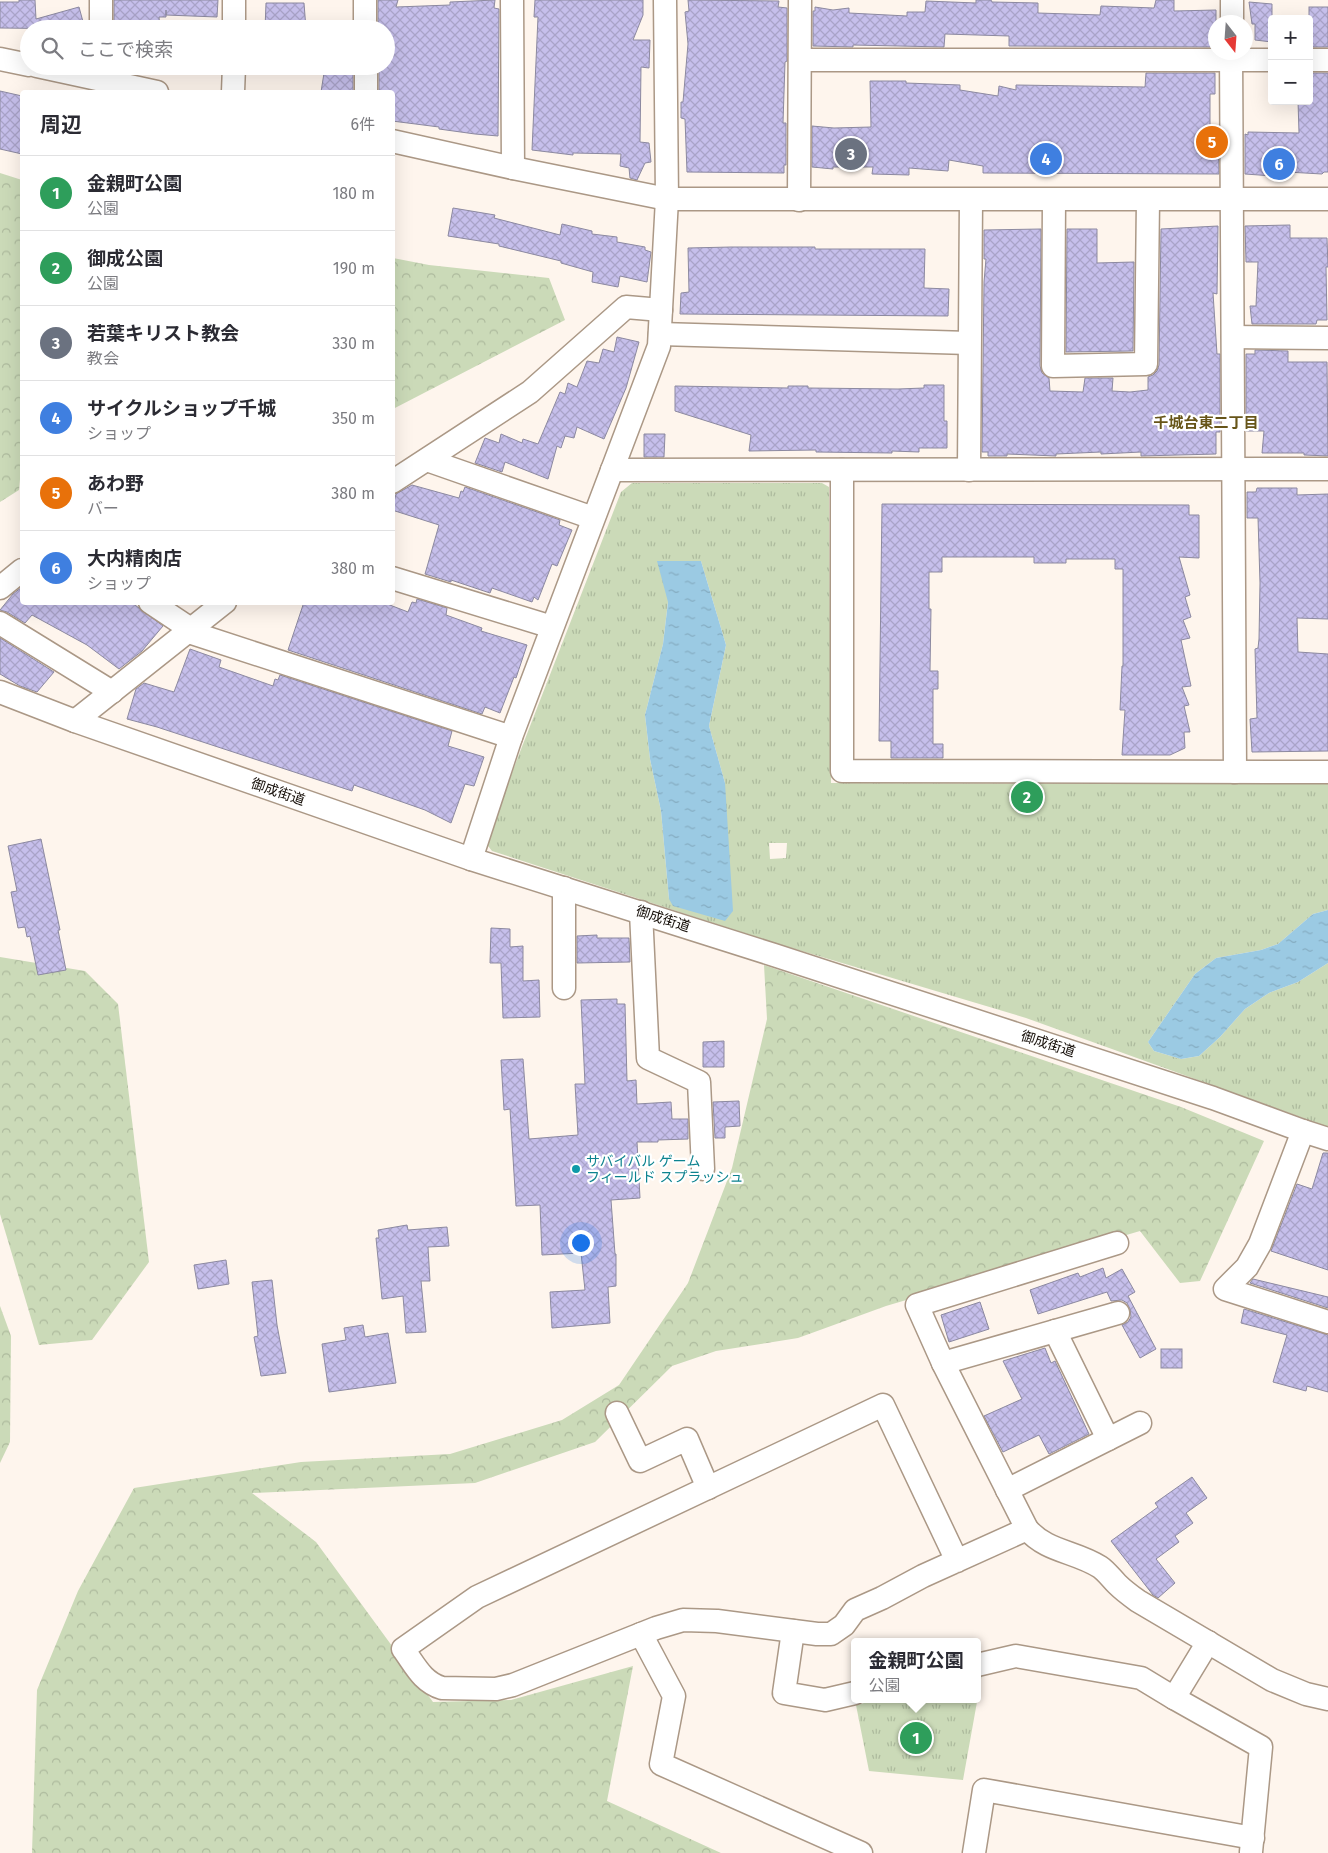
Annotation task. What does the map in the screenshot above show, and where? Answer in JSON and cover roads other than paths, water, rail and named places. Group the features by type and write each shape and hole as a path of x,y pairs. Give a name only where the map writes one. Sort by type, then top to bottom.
{"street":[{"path":"101,0 101,20"},
{"path":"234,0 234,20"},
{"path":"365,0 365,20"},
{"path":"512,0 513,168"},
{"path":"471,858 511,737 659,346 666,199 665,0"},
{"path":"799,200 800,0"},
{"path":"1232,0 1232,15"},
{"path":"800,60 1208,56"},
{"path":"1253,58 1268,60"},
{"path":"0,59 20,63"},
{"path":"1232,60 1235,772"},
{"path":"1313,60 1328,60"},
{"path":"77,75 148,90"},
{"path":"234,75 234,90"},
{"path":"366,75 366,90"},
{"path":"395,142 666,199 1328,199"},
{"path":"969,470 970,200"},
{"path":"1054,200 1053,366 1146,364 1148,200"},
{"path":"395,480 530,392 626,307 661,310"},
{"path":"660,334 970,343"},
{"path":"1233,337 1328,338"},
{"path":"427,460 594,518"},
{"path":"612,470 1328,469"},
{"path":"842,470 842,770 1328,772"},
{"path":"0,588 20,572"},
{"path":"395,579 552,626"},
{"path":"154,605 190,631 511,737"},
{"path":"75,721 221,605"},
{"path":"0,623 112,692"},
{"name":"御成街道","path":"0,692 75,721 471,858 1214,1098 1328,1139"},
{"path":"564,888 564,988"},
{"path":"641,912 648,1058 699,1082 703,1168"},
{"path":"1303,1131 1260,1244 1247,1267 1225,1289 1328,1322"},
{"path":"1117,1242 917,1305 943,1363 1027,1529 1041,1543 1087,1560 1102,1568 1118,1585 1138,1601 1272,1680 1306,1694 1328,1699"},
{"path":"943,1363 1118,1312"},
{"path":"1055,1331 1108,1439"},
{"path":"957,1561 883,1405 477,1597 403,1649 426,1681 434,1686 442,1688 496,1689 513,1685 641,1634 684,1620 717,1621 817,1634 831,1634 844,1625 856,1610 923,1576 957,1561 1027,1529"},
{"path":"617,1412 640,1461 688,1439 708,1488"},
{"path":"1007,1490 1140,1423"},
{"path":"793,1631 784,1693 825,1700 851,1694"},
{"path":"641,1634 674,1696 661,1764 861,1853"},
{"path":"1174,1698 1208,1642"},
{"path":"974,1853 984,1790 1252,1846 1261,1748 1141,1678 1016,1656 981,1664"}],"water":[{"path":"657,561 701,561 726,645 709,726 725,783 733,911 725,921 673,906 669,899 661,811 650,759 645,715 663,644 668,602"},
{"path":"1328,910 1328,963 1298,982 1269,993 1245,1009 1220,1037 1199,1056 1181,1059 1154,1051 1148,1042 1195,974 1216,958 1261,950 1278,944 1313,914"}],"place":[{"name":"あわ野","path":"1212,142"},
{"name":"若葉キリスト教会","path":"851,154"},
{"name":"サイクルショップ千城","path":"1046,159"},
{"name":"大内精肉店","path":"1279,164"},
{"name":"御成公園","path":"1027,797"},
{"name":"サバイバル ゲーム フィールド スプラッシュ","path":"576,1169"},
{"name":"金親町公園","path":"916,1738"}],"district":[{"name":"千城台東二丁目","path":"1206,423"}]}
